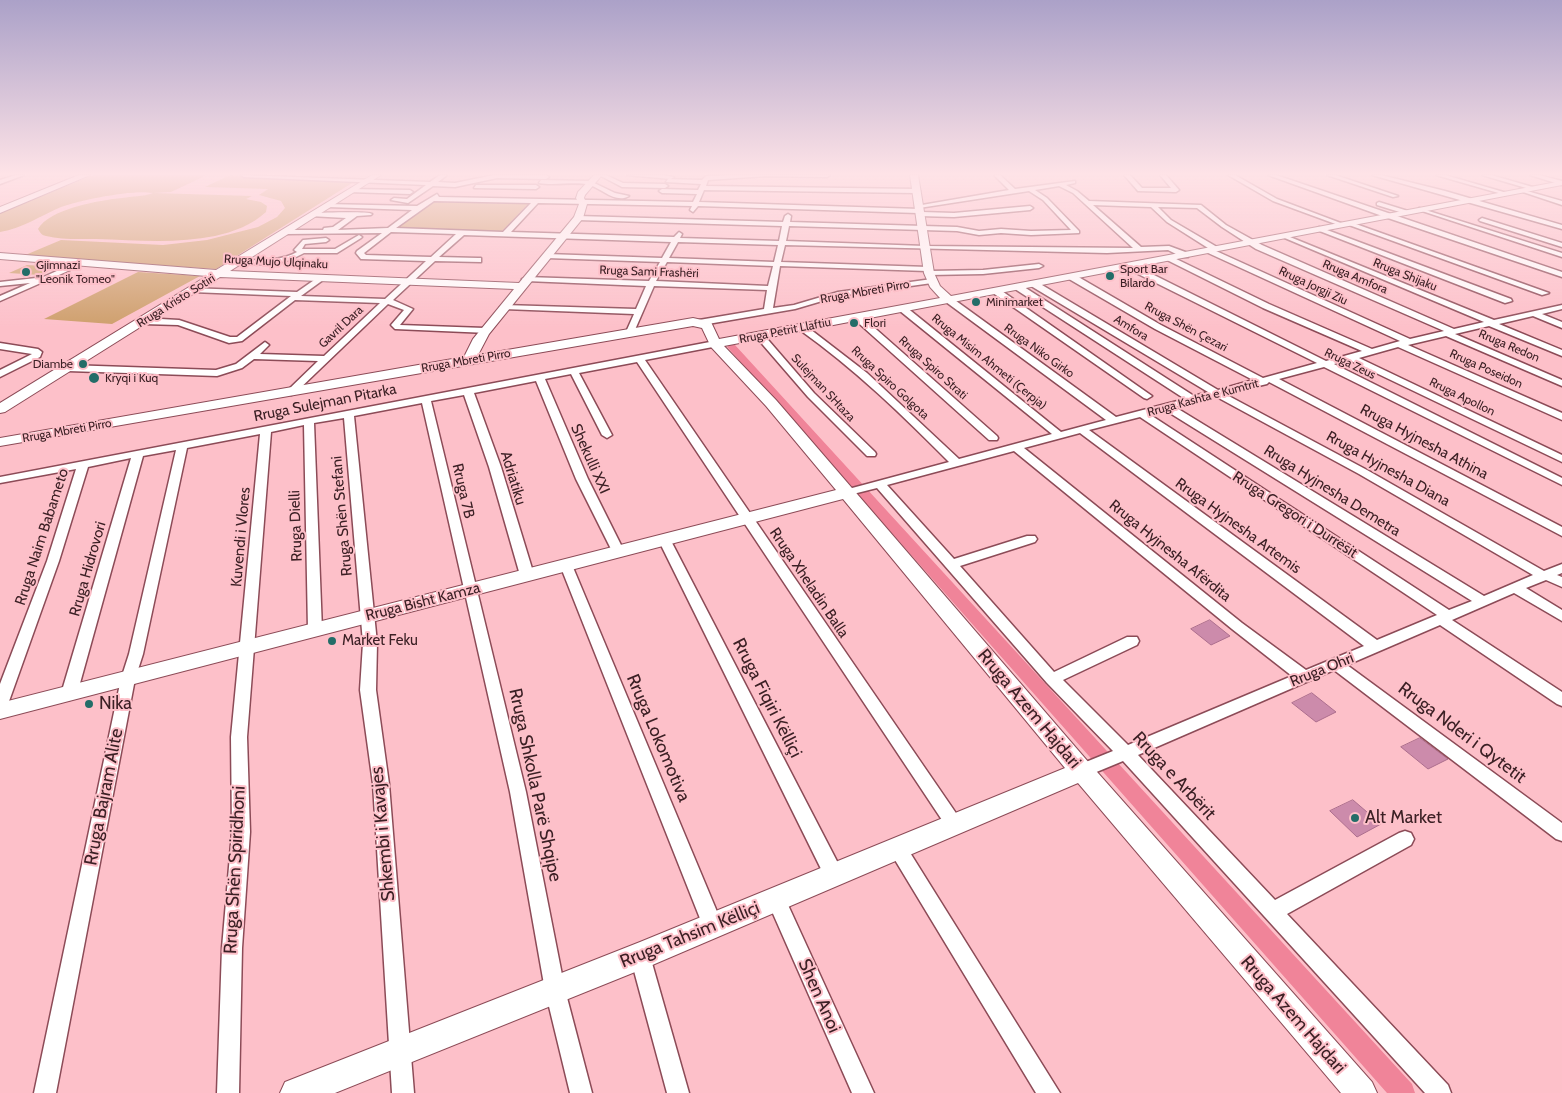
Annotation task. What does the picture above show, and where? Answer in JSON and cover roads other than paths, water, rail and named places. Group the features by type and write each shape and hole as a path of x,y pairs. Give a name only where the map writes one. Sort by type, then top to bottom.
{"street":[{"name":"Rruga Kristo Sotiri","path":"0,409 295,226"},
{"path":"343,226 329,239 303,242 298,250 337,251 359,237"},
{"path":"395,226 360,253 361,255 364,257 478,260"},
{"path":"505,234 513,226"},
{"path":"469,361 477,342 485,331 523,282 571,226"},
{"path":"630,332 651,284 683,226"},
{"path":"768,312 771,288 785,226"},
{"path":"841,226 957,229 979,233 1001,230 1030,233 1077,232 1071,226"},
{"path":"922,226 930,274 949,300"},
{"path":"1114,226 1139,249"},
{"name":"Rruga Jorgji Ziu","path":"1176,226 1212,250 1404,343"},
{"name":"Rruga Amfora","path":"1224,226 1250,242 1449,332"},
{"name":"Rruga Petrit Llaftiu","path":"715,344 1336,226"},
{"path":"1353,226 1545,293"},
{"path":"1418,226 1562,275"},
{"path":"1473,226 1562,255"},
{"path":"1502,226 1562,245"},
{"path":"286,232 392,228 462,233 925,248 1107,250 1169,248 1185,255"},
{"path":"1319,229 1508,301"},
{"name":"Gavril Dara","path":"291,392 408,281 462,233"},
{"name":"Rruga Shijaku","path":"1283,236 1562,353"},
{"path":"238,262 276,263 293,258 303,251"},
{"name":"Rruga Mujo Ulqinaku","path":"0,256 220,273 320,278 523,282"},
{"path":"547,256 777,264 930,274"},
{"path":"1166,258 1266,306 1372,352"},
{"path":"0,299 82,263"},
{"name":"Rruga Mbreti Pirro","path":"0,442 683,323 768,312 795,307 838,294 930,274 983,272 1039,266"},
{"name":"Rruga Zeus","path":"1129,266 1562,482"},
{"name":"Rruga Shën Çezari","path":"1072,276 1158,327 1267,380"},
{"path":"143,321 179,322 229,340 236,340 242,338 320,278"},
{"path":"0,284 44,280"},
{"name":"Rruga Sami Frashëri","path":"523,282 771,288"},
{"name":"Amfora","path":"1034,284 1216,393"},
{"path":"1018,287 1192,400"},
{"path":"192,290 387,302 409,309 396,322 395,325 398,327 485,331"},
{"path":"996,291 1147,396"},
{"name":"Rruga Niko Girko","path":"949,300 1114,422"},
{"path":"504,307 638,312"},
{"name":"Rruga Kashta e Kumtrit","path":"849,492 1350,357 1490,322 1562,307"},
{"name":"Rruga Misim Ahmeti (Çerpja)","path":"903,309 1059,435"},
{"path":"1532,313 1562,325"},
{"name":"Rruga Spiro Strati","path":"857,317 993,438"},
{"name":"Rruga Azem Hajdari","path":"702,322 707,325 715,344 771,403 849,492 1361,1093"},
{"name":"Rruga Spiro Golgota","path":"803,328 836,350 868,377 956,462"},
{"name":"Rruga Redon","path":"1449,332 1562,383"},
{"name":"Sulejman SHtaza","path":"760,336 811,395 871,454"},
{"name":"Rruga Poseidon","path":"1404,343 1562,417"},
{"name":"Rruga Sulejman Pitarka","path":"0,480 715,344"},
{"path":"68,368 207,374 239,366 265,345"},
{"path":"0,346 38,352 32,358 0,374"},
{"path":"252,356 325,359"},
{"name":"Rruga Apollon","path":"1350,357 1562,459"},
{"name":"Rruga Xheladin Balla","path":"640,359 954,824"},
{"path":"574,371 607,435"},
{"name":"Shekulli XXI","path":"538,377 582,479 618,551"},
{"name":"Rruga Hyjnesha Athina","path":"1267,380 1562,532"},
{"name":"Adriatiku","path":"468,391 495,467 527,575"},
{"name":"Rruga Hyjnesha Diana","path":"1216,393 1363,472 1562,583"},
{"path":"0,395 19,397"},
{"name":"Rruga 7B","path":"426,399 472,590"},
{"name":"Rruga Hyjnesha Demetra","path":"1166,406 1483,601"},
{"name":"Rruga Shën Stefani","path":"349,414 368,616"},
{"name":"Rruga Gregori i Durrësit","path":"1142,414 1445,618 1562,700"},
{"name":"Rruga Dielli","path":"309,421 315,630"},
{"name":"Kuvendi i Vlores","path":"248,648 266,429"},
{"name":"Rruga Hyjnesha Artemis","path":"1082,430 1376,647"},
{"name":"Rruga Bajram Alite","path":"45,1093 128,679 136,654 182,444"},
{"name":"Rruga Hyjnesha Afërdita","path":"1017,448 1304,677"},
{"name":"Rruga Hidrovori","path":"70,694 138,453"},
{"name":"Rruga Naim Babameto","path":"0,704 53,561 83,464"},
{"name":"Rruga e Arbërit","path":"876,486 952,564 1120,755 1272,912 1440,1093"},
{"name":"Rruga Bisht Kamza","path":"0,711 472,590 664,538 849,492"},
{"name":"Rruga Fiqiri Këlliçi","path":"664,538 834,876"},
{"path":"952,564 1031,539"},
{"name":"Rruga Lokomotiva","path":"566,565 714,926"},
{"name":"Rruga Ohri","path":"1085,770 1304,677 1337,665 1562,568"},
{"path":"1514,588 1562,616"},
{"name":"Rruga Shkolla Parë Shqipe","path":"472,590 518,792 555,990 581,1093"},
{"name":"Shkembi i Kavajes","path":"368,616 370,643 368,690 380,784 403,1093"},
{"path":"1052,678 1132,641"},
{"name":"Rruga Shën Spiridhoni","path":"228,1093 232,948 240,832 239,737 248,648"},
{"name":"Rruga Nderi i Qytetit","path":"1337,665 1562,833"},
{"name":"Rruga Tahsim Këlliçi","path":"296,1093 714,926 1085,770"},
{"path":"1272,912 1405,839"},
{"path":"898,849 1049,1093"},
{"name":"Shen Anoi","path":"776,900 863,1093"},
{"path":"640,956 678,1093"}],"waterway":[{"path":"732,347 1403,1093"}],"place":[{"name":"Gjimnazi \"Leonik Tomeo\"","path":"26,272"},
{"name":"Sport Bar Bilardo","path":"1110,276"},
{"name":"Minimarket","path":"976,302"},
{"name":"Flori","path":"854,323"},
{"name":"Diambe","path":"83,364"},
{"name":"Kryqi i Kuq","path":"94,378"},
{"name":"Market Feku","path":"332,641"},
{"name":"Nika","path":"89,704"},
{"name":"Alt Market","path":"1355,818"}]}
